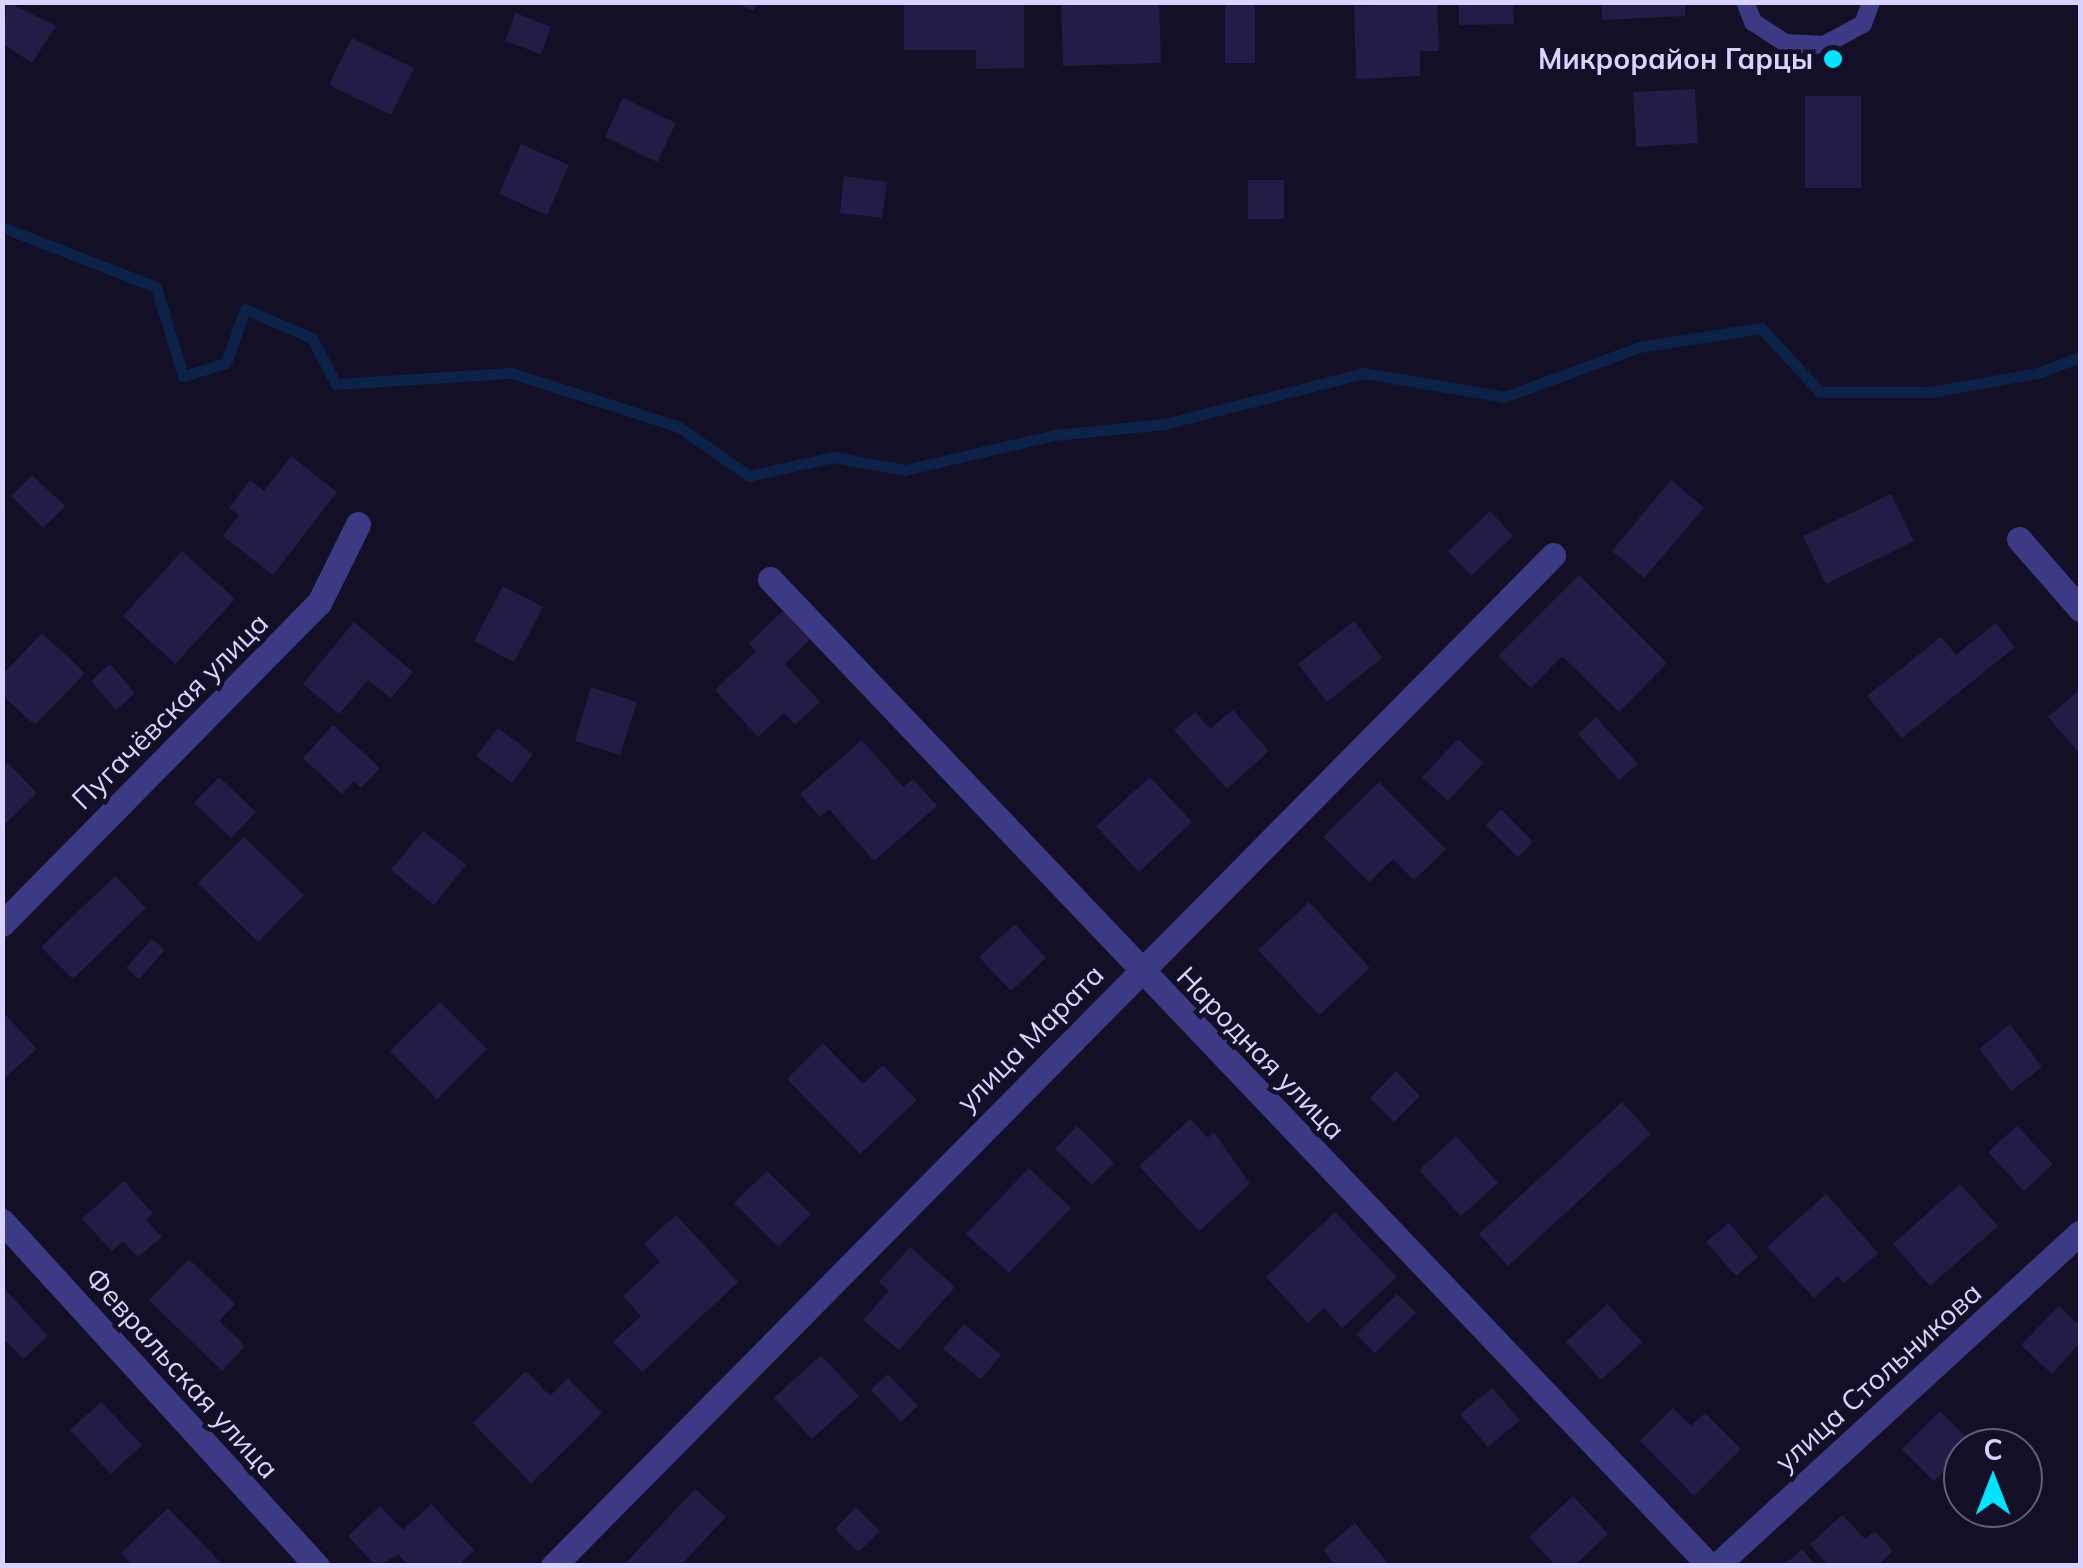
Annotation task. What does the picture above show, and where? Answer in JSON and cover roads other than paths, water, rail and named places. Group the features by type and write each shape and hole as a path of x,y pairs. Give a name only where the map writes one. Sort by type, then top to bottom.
{"street":[{"name":"Пугачёвская улица","path":"2,924 319,602 358,524"},
{"path":"2019,539 2080,608"},
{"name":"улица Марата","path":"553,1566 1553,554"},
{"name":"Народная улица","path":"770,580 1713,1566"},
{"name":"Февральская улица","path":"2,1221 316,1566"},
{"name":"улица Стольникова","path":"1713,1566 2080,1233"}],"lane":[{"path":"1745,2 1753,22 1785,43 1824,45 1863,24 1871,2"}],"waterway":[{"path":"2,227 156,287 183,376 226,363 245,309 312,338 336,384 512,373 679,427 749,476 833,457 905,470 1054,435 1164,424 1364,373 1504,397 1639,347 1761,328 1820,392 1931,392 2038,373 2080,357"}],"place":[{"name":"Микрорайон Гарцы","path":"1833,59"}]}
